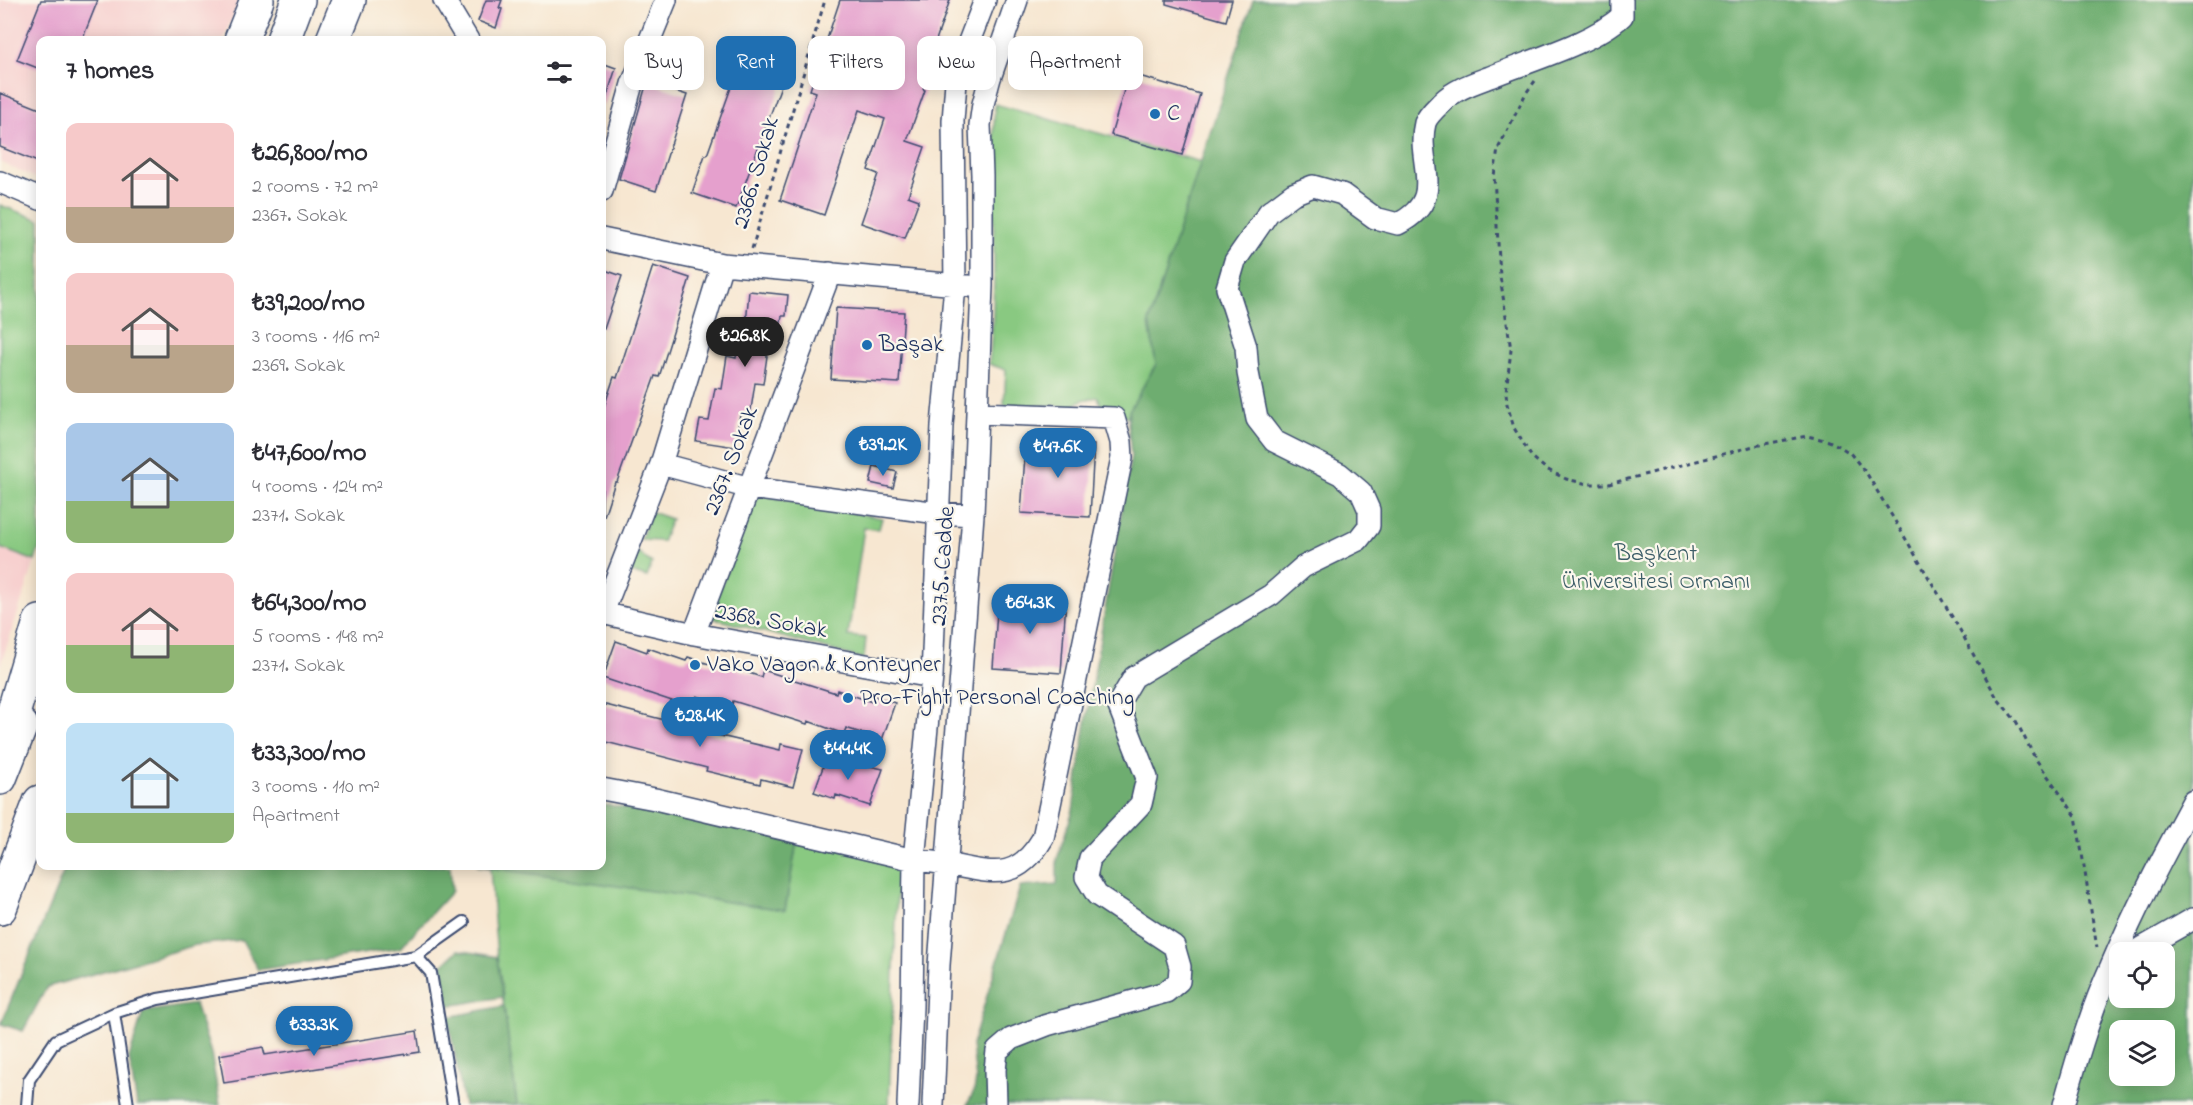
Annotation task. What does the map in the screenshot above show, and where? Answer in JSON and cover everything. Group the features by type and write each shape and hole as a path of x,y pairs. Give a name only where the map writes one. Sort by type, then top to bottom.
{"highway":[{"path":"243,36 257,0"},
{"path":"284,36 298,0"},
{"path":"336,36 349,0"},
{"path":"5,759 10,724 36,636"},
{"path":"5,759 36,683"},
{"path":"0,908 36,813"}],"street":[{"path":"444,0 446,7 455,17 466,36"},
{"path":"606,177 632,84 666,0"},
{"name":"2375. Cadde","path":"908,1105 914,860 932,677 942,425 955,286 952,121 960,65 985,0"},
{"name":"2375. Cadde","path":"933,1105 936,1008 973,515 978,413 982,286 981,114 990,78 1017,0"},
{"path":"996,1105 997,1051 1011,1039 1047,1025 1166,992 1179,981 1180,967 1174,946 1097,895 1086,877 1090,858 1141,804 1147,778 1118,704 1134,677 1271,595 1303,567 1358,540 1369,526 1369,510 1361,492 1340,474 1274,441 1257,419 1248,373 1246,347 1227,288 1235,261 1269,212 1293,194 1313,186 1342,194 1375,218 1398,224 1410,218 1424,203 1427,175 1424,140 1426,121 1443,101 1464,87 1598,34 1622,16 1622,0"},
{"path":"0,182 36,197"},
{"path":"606,240 722,264 955,286 982,286"},
{"path":"606,604 661,464 722,264"},
{"name":"2367. Sokak","path":"694,634 830,273"},
{"path":"606,790 654,798 914,860 990,873 1010,869 1029,858 1043,838 1122,458 1114,418 978,413"},
{"path":"661,464 750,488 938,513 973,515"},
{"name":"2368. Sokak","path":"606,615 694,634 932,677"},
{"path":"2124,942 2148,886 2193,801"},
{"path":"2153,942 2193,919"},
{"path":"2064,1105 2075,1064 2109,979"}],"lane":[{"path":"27,1105 29,1080 56,1040 114,1013 158,999 416,956 464,922"},
{"path":"416,956 431,973 453,1105"},
{"path":"114,1013 128,1105"}],"path":[{"name":"2366. Sokak","path":"752,251 825,0"},
{"path":"1540,75 1526,93 1498,148 1494,176 1500,276 1511,350 1506,392 1507,404 1514,428 1531,456 1555,475 1577,482 1599,484 1623,482 1754,446 1807,436 1829,441 1850,453 1859,463 1884,503 1960,630 1997,698 2016,721 2035,758 2076,816 2099,956 2101,962 2109,963"}],"shaded area":[{"path":"0,0 239,0 225,36 36,36 36,178 0,162"},
{"path":"0,548 35,561 0,666"}],"green space":[{"name":"Başkent Üniversitesi Ormanı","path":"1253,0 2193,0 2193,1105 967,1105 974,1091 976,1080 972,1045 1020,887 1057,884 1057,859 1073,810 1131,455 1129,411 1156,364 1149,322"},
{"path":"995,104 1201,162 1149,322 1156,364 1129,411 1128,418 1101,405 1098,397 1082,400 1073,406 1004,405 1006,370 989,364 994,267"},
{"path":"0,205 36,218 35,561 0,548"},
{"path":"758,494 882,518 879,529 864,528 848,636 866,638 864,659 713,618 710,613"},
{"path":"651,512 671,519 662,542 641,539"},
{"path":"636,551 652,563 647,577 627,571"},
{"path":"606,805 798,836 785,910 505,870 606,870"},
{"path":"798,836 898,864 889,1105 517,1105 497,957 490,870 511,870 785,910"},
{"path":"64,870 450,870 452,891 400,948 258,970 242,940 196,945 47,987 23,1031 1,1024"},
{"path":"458,950 497,957 503,997 449,1006 442,965"},
{"path":"195,1004 211,1053 220,1105 137,1105 129,1058 143,1012"},
{"path":"504,1006 517,1105 464,1105 448,1017"}],"building":[{"path":"41,0 98,0 84,36 36,36 36,67 17,60"},
{"path":"486,0 502,0 499,8 502,9 496,28 478,21"},
{"path":"840,0 950,0 937,36 917,36 917,90 925,90 907,141 925,147 908,196 919,200 905,238 861,223 878,174 868,170 885,119 859,110 824,215 780,200 816,92 810,90 905,90 905,36 828,36"},
{"path":"1166,0 1232,0 1226,21 1166,4"},
{"path":"606,64 616,68 606,99"},
{"name":"C","path":"1143,77 1200,94 1182,155 1111,135 1124,90 1143,90"},
{"path":"645,90 672,90 687,95 656,191 619,179"},
{"path":"730,90 779,90 736,208 692,193 705,155 707,155"},
{"path":"0,93 36,107 36,161 0,147"},
{"path":"653,266 690,278 659,377 655,376 606,510 606,401 614,377 617,378"},
{"path":"606,270 622,276 606,323"},
{"path":"749,291 788,295 786,316 782,316 776,351 768,349 763,384 755,383 750,416 740,414 735,447 696,441 700,420 709,421 715,388 722,389 727,356 736,358 741,323 746,324"},
{"name":"Başak","path":"836,308 904,312 899,383 831,379"},
{"path":"1026,441 1094,445 1090,517 1021,513"},
{"path":"874,466 897,472 893,488 870,483"},
{"path":"998,597 1066,601 1061,673 993,668"},
{"path":"616,641 647,652 648,648 686,661 688,657 721,668 722,664 761,677 763,670 872,702 874,696 895,703 882,740 846,728 844,734 808,721 807,724 733,701 731,708 697,696 693,708 606,679 606,669"},
{"path":"606,705 692,727 691,729 780,750 781,744 803,749 793,787 761,779 760,784 706,771 707,768 606,742"},
{"path":"827,756 860,767 861,764 883,769 870,806 836,795 835,799 814,792"},
{"path":"417,1031 420,1052 224,1083 219,1055 263,1047 265,1055"}],"place":[{"name":"C","path":"1155,114"},
{"name":"Başak","path":"867,345"},
{"name":"Vako Vagon & Konteyner","path":"695,665"},
{"name":"Pro-Fight Personal Coaching","path":"848,698"}]}
